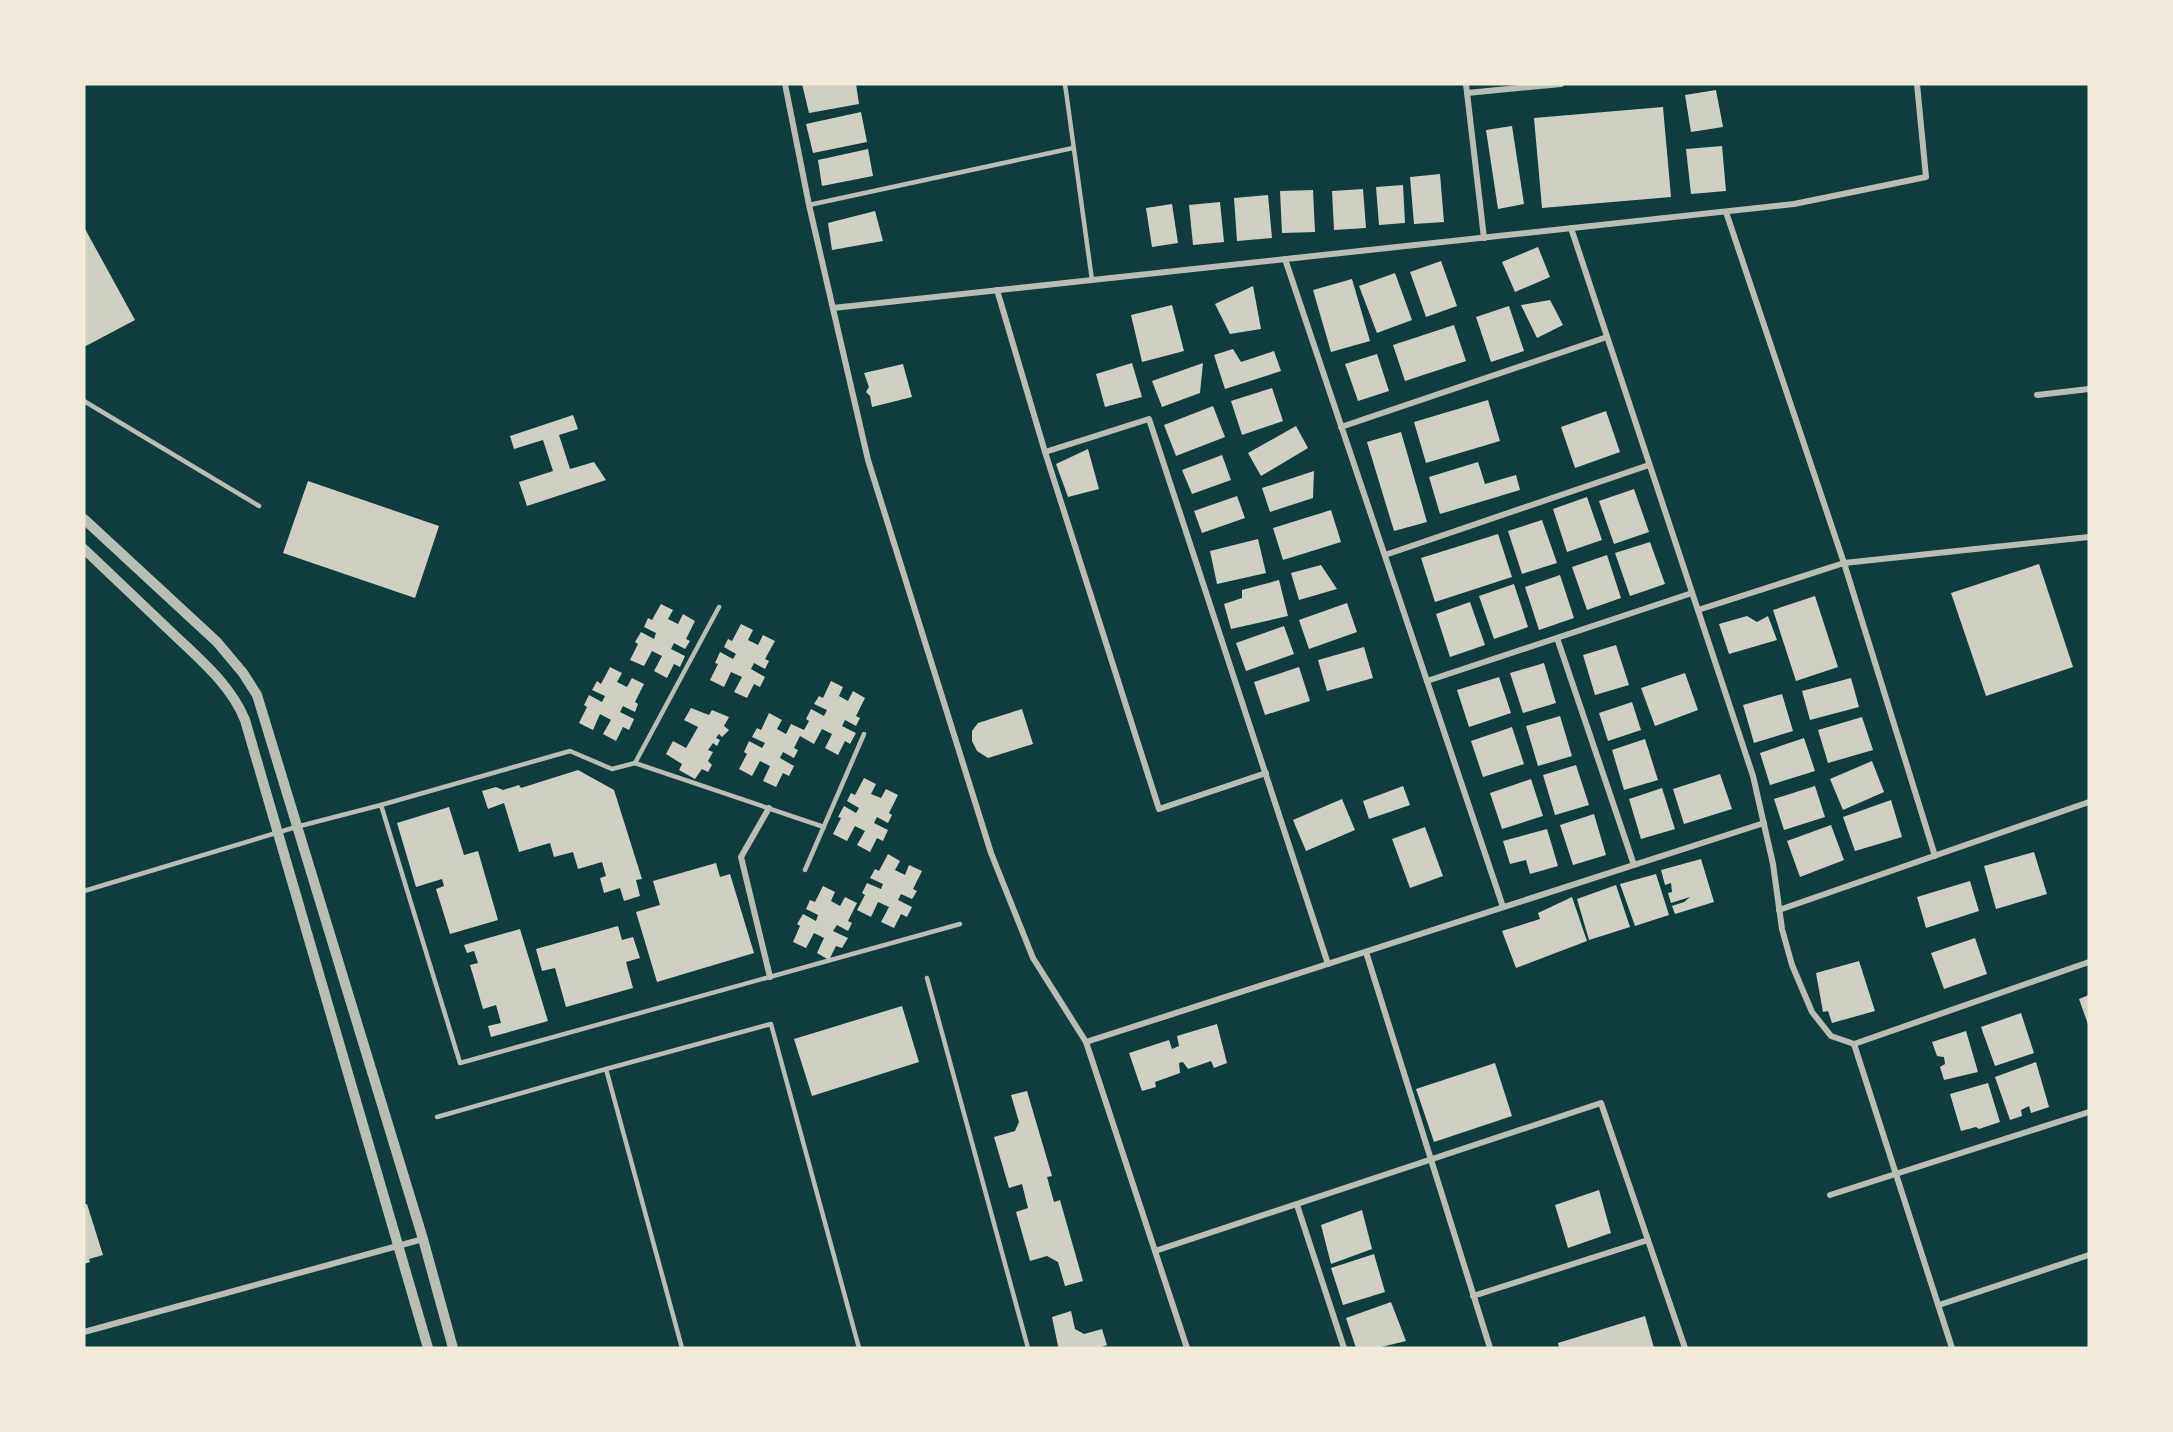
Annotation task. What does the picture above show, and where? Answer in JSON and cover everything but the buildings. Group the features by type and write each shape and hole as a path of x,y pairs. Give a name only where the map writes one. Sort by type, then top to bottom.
{"street":[{"path":"785,84 809,205 868,460 991,853 1033,958 1086,1042 1187,1348"},
{"path":"1466,84 1484,238"},
{"path":"1467,93 1561,84"},
{"path":"833,308 1794,204 1926,177 1917,84"},
{"path":"1726,212 1844,563 1935,856"},
{"path":"1571,228 1753,776 1773,864 1782,929 1792,965 1812,1012 1831,1036 1854,1044 2089,962"},
{"path":"1285,259 1503,907"},
{"path":"997,290 1045,452 1159,809 1266,773"},
{"path":"1341,428 1607,337"},
{"path":"2037,395 2089,389"},
{"path":"1045,452 1149,419 1328,964"},
{"path":"1384,555 1649,465"},
{"path":"84,519 217,642 243,673 257,695 423,1239 453,1348"},
{"path":"1698,610 1844,563 2089,537"},
{"path":"84,549 193,653 222,682 239,704 279,832 428,1348"},
{"path":"1427,681 1692,593"},
{"path":"1557,638 1634,865"},
{"path":"1779,910 2089,802"},
{"path":"769,808 741,857 770,977"},
{"path":"1086,1042 1764,823"},
{"path":"1366,952 1490,1348"},
{"path":"1854,1044 1952,1348"},
{"path":"1155,1251 1601,1103 1685,1348"},
{"path":"1830,1196 2089,1112"},
{"path":"1297,1205 1344,1348"},
{"path":"84,1332 423,1239"},
{"path":"1473,1296 1648,1240"},
{"path":"1938,1305 2089,1255"}],"lane":[{"path":"1065,84 1092,280"},
{"path":"809,205 1073,148"},
{"path":"84,401 260,506"},
{"path":"635,763 719,607"},
{"path":"805,870 864,734"},
{"path":"84,891 296,826 381,805 570,751 612,769 635,763 824,827"},
{"path":"381,805 460,1063 960,924"},
{"path":"927,978 1028,1348"},
{"path":"437,1117 771,1024 859,1348"},
{"path":"606,1069 682,1348"}]}
